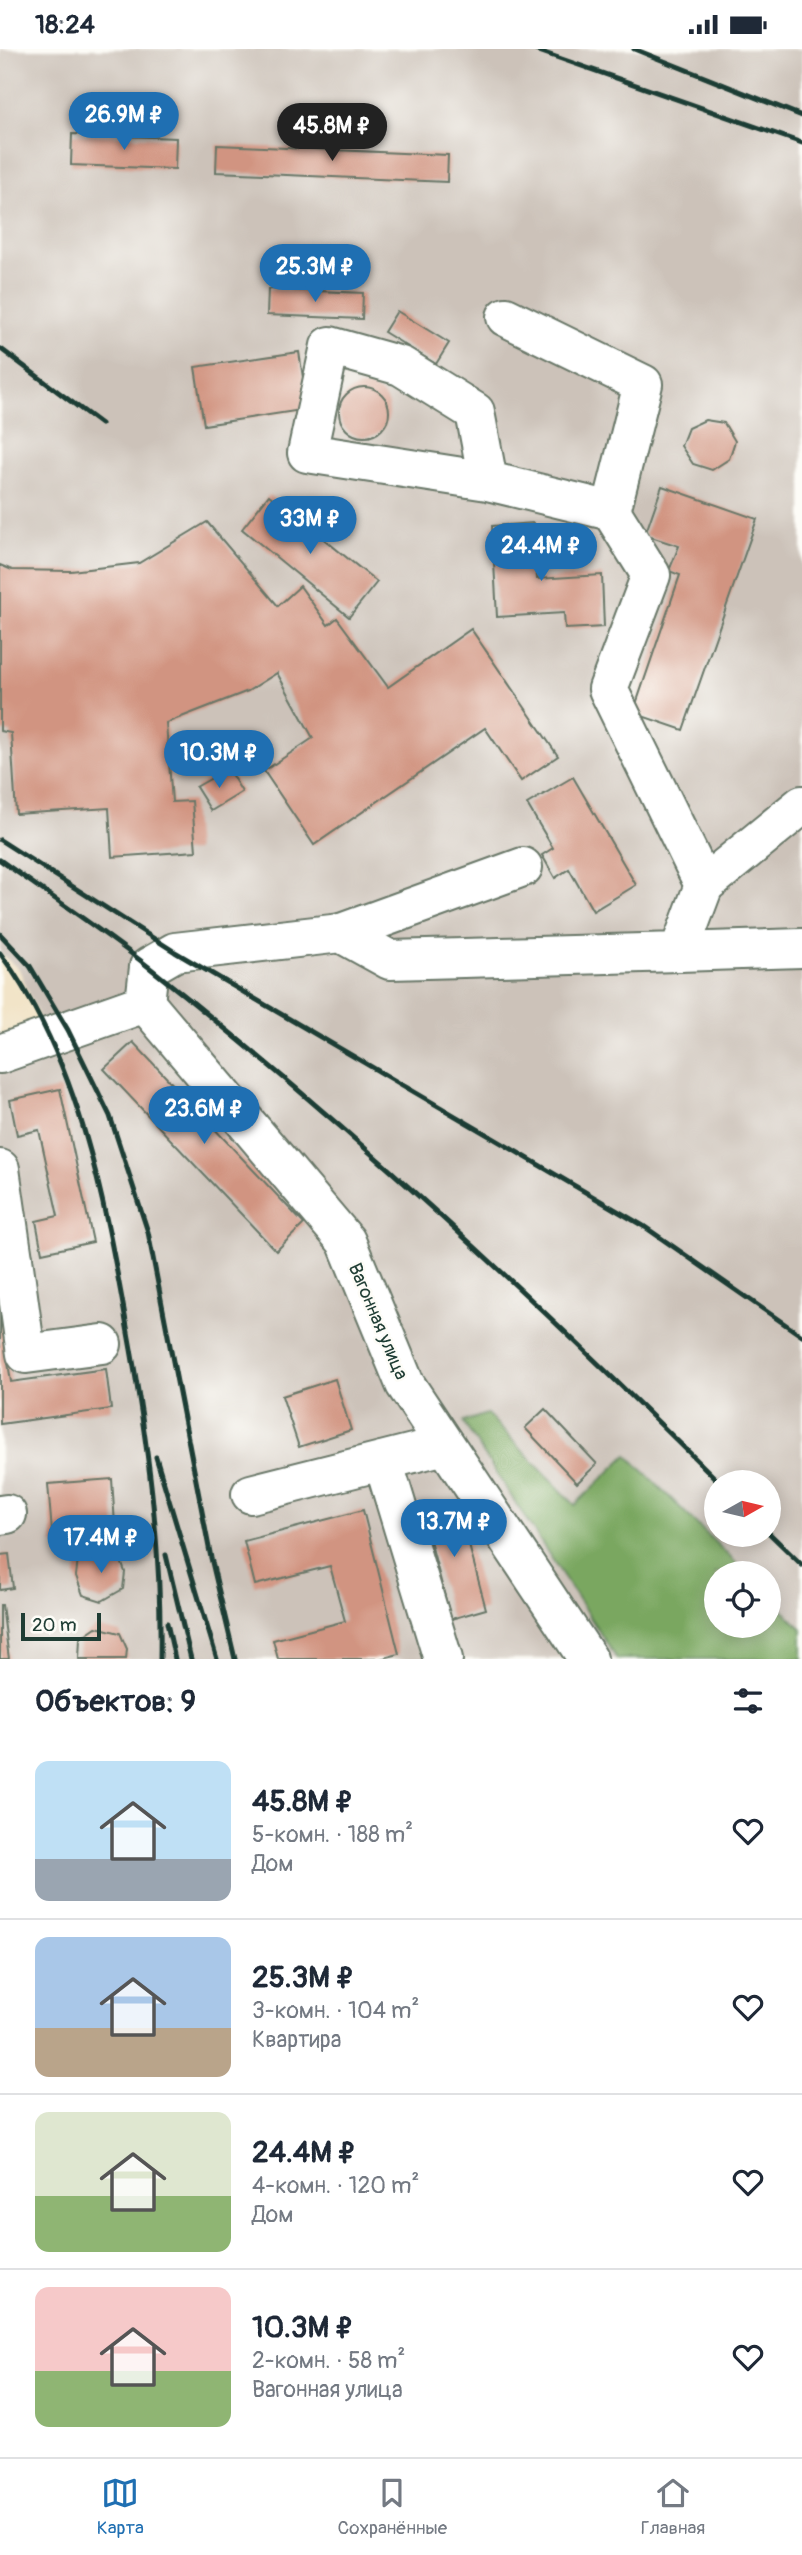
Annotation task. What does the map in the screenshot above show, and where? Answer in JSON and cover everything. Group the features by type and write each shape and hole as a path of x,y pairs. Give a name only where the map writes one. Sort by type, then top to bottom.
{"street":[{"path":"506,317 643,384 611,511"},
{"path":"488,481 475,412 401,366 330,346 307,453 488,481 611,511 651,575 608,689 704,885"},
{"path":"680,952 704,885 802,805"},
{"path":"0,1055 145,1003 149,967 175,952 341,933 523,867"},
{"path":"341,933 390,960 802,948"},
{"name":"Вагонная улица","path":"145,1003 346,1241 405,1384 573,1652"},
{"path":"0,1169 6,1260 26,1354 102,1344"},
{"path":"251,1494 445,1445"},
{"path":"383,1461 443,1659"}],"shaded area":[{"path":"0,49 802,49 802,1659 0,1659 0,1066 53,1052 19,969 0,953"}],"green space":[{"path":"487,1414 575,1505 627,1455 704,1531 704,1547 720,1547 734,1561 704,1561 704,1638 781,1638 781,1609 802,1629 802,1659 617,1659 463,1422"}],"building":[{"path":"72,134 176,138 175,169 71,165"},
{"path":"217,145 448,155 447,182 216,172"},
{"path":"268,289 363,293 362,319 267,315"},
{"path":"397,311 449,343 436,364 384,332"},
{"path":"299,352 308,409 204,425 195,367"},
{"path":"364,387 382,394 389,412 382,430 364,437 346,430 339,412 346,394"},
{"path":"705,420 724,423 735,441 729,459 712,470 693,464 681,446 688,428"},
{"path":"662,486 757,519 683,730 633,713 680,575 669,571 679,546 645,535"},
{"path":"269,495 377,582 349,617 242,529"},
{"path":"207,522 278,606 300,586 328,625 337,618 388,687 471,629 558,756 521,781 485,728 314,845 264,771 313,738 277,673 248,691 166,723 172,802 192,801 196,851 112,857 109,808 16,814 11,733 0,731 0,565 12,570 71,571 139,563"},
{"path":"533,523 537,579 602,575 604,627 565,629 564,613 497,617 492,526"},
{"path":"228,769 242,792 211,811 196,787"},
{"path":"573,777 636,885 593,911 569,869 555,878 542,855 553,848 527,804"},
{"path":"133,1042 304,1224 276,1251 104,1069"},
{"path":"60,1089 93,1242 42,1253 36,1221 58,1216 39,1130 17,1135 10,1100"},
{"path":"0,1311 11,1382 106,1369 111,1409 0,1424"},
{"path":"335,1379 351,1430 299,1447 282,1396"},
{"path":"545,1409 597,1464 577,1483 525,1428"},
{"path":"112,1479 116,1540 53,1544 48,1484"},
{"path":"457,1500 486,1609 451,1619 422,1510"},
{"path":"363,1510 399,1654 380,1659 278,1659 273,1640 345,1621 330,1566 255,1585 244,1541"},
{"path":"95,1551 118,1553 125,1572 123,1589 102,1601 83,1595 76,1576 78,1559"},
{"path":"9,1554 13,1588 0,1590 0,1555"},
{"path":"2,1605 9,1659 0,1659"},
{"path":"96,1627 120,1633 127,1649 126,1659 79,1659 80,1638"}],"railway":[{"path":"533,49 802,143"},
{"path":"634,49 802,116"},
{"path":"1,349 101,424"},
{"path":"0,840 175,952 645,1227 802,1336"},
{"path":"0,860 132,954 225,1028 371,1153 582,1348 707,1470"},
{"path":"0,934 30,966 68,1030 110,1116 148,1232 211,1558 235,1659"},
{"path":"0,953 50,1038 69,1084 98,1180 118,1278 147,1451 156,1533 160,1659"},
{"path":"156,1457 217,1659"},
{"path":"781,1545 802,1565"},
{"path":"166,1555 191,1659"},
{"path":"167,1623 175,1659"}]}
